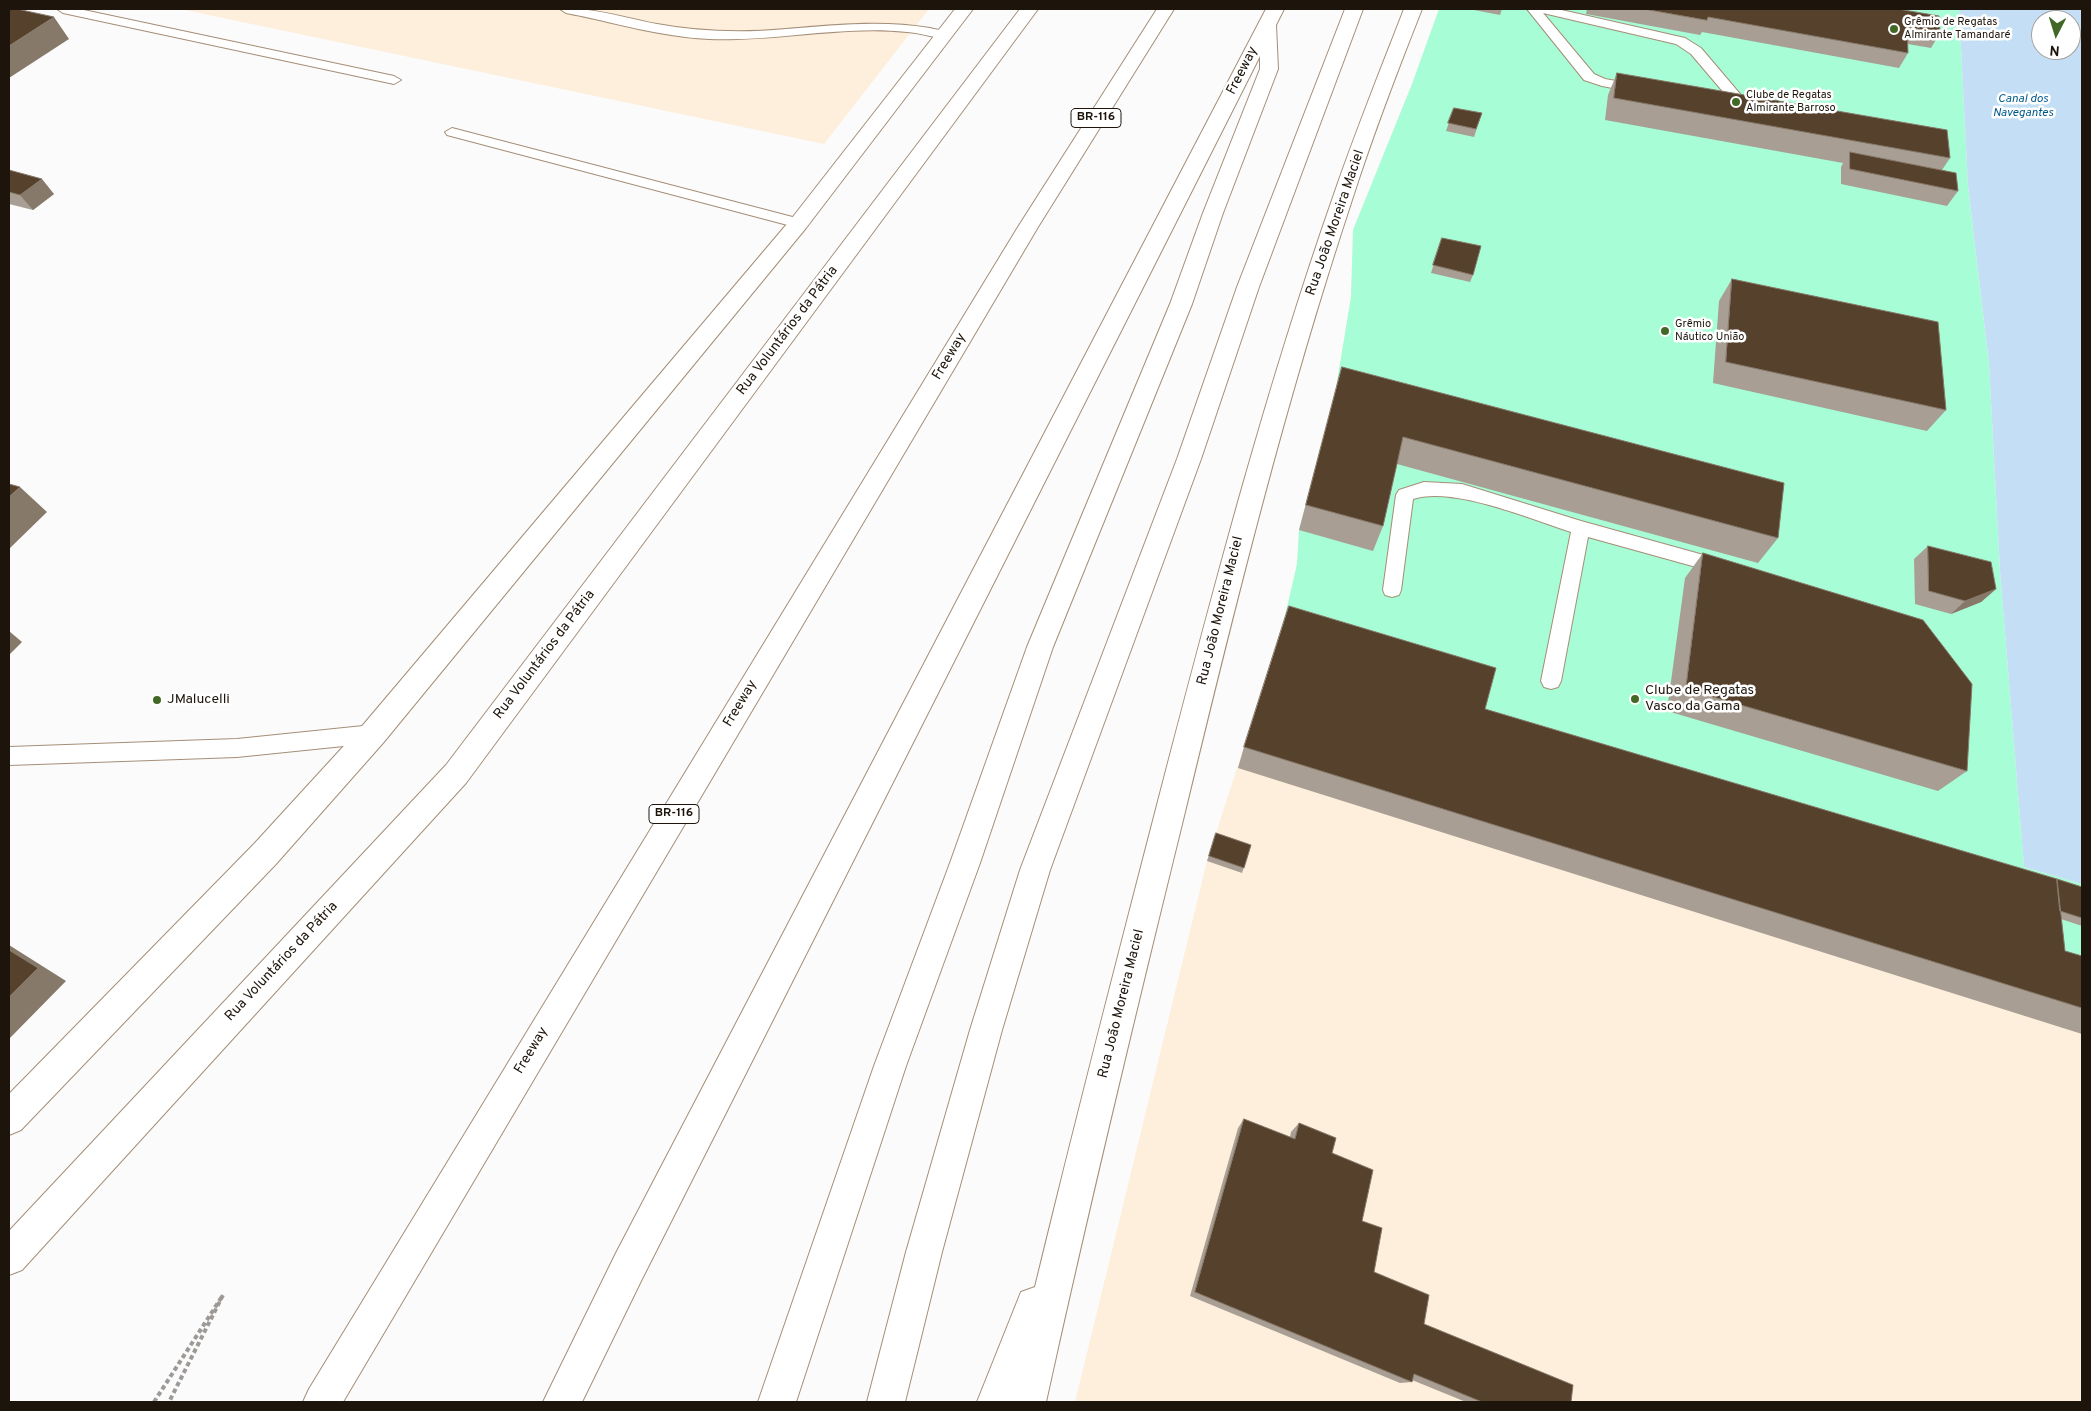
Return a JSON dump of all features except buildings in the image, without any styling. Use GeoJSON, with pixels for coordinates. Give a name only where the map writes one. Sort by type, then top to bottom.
{"type":"FeatureCollection","features":[{"type":"Feature","properties":{"kind":"main road"},"geometry":{"type":"LineString","coordinates":[[9,1118],[265,854],[373,734],[799,223],[964,9]]}},
{"type":"Feature","properties":{"kind":"main road","name":"Rua Voluntários da Pátria"},"geometry":{"type":"LineString","coordinates":[[9,1257],[456,774],[1029,9]]}},
{"type":"Feature","properties":{"kind":"main road","name":"Freeway"},"geometry":{"type":"LineString","coordinates":[[322,1402],[1028,227],[1165,9]]}},
{"type":"Feature","properties":{"kind":"main road"},"geometry":{"type":"LineString","coordinates":[[886,1402],[926,1243],[986,1030],[1035,870],[1185,468],[1248,287],[1354,9]]}},
{"type":"Feature","properties":{"kind":"main road","name":"Rua João Moreira Maciel"},"geometry":{"type":"LineString","coordinates":[[1026,1402],[1066,1225],[1236,551],[1331,233],[1413,9]]}},
{"type":"Feature","properties":{"kind":"main road"},"geometry":{"type":"LineString","coordinates":[[777,1402],[890,1066],[965,863],[1040,647],[1181,304],[1212,214],[1269,69],[1272,15]]}},
{"type":"Feature","properties":{"kind":"main road","name":"Freeway"},"geometry":{"type":"LineString","coordinates":[[562,1402],[629,1266],[1272,15]]}},
{"type":"Feature","properties":{"kind":"main road","name":"Rua João Moreira Maciel"},"geometry":{"type":"LineString","coordinates":[[996,1402],[1066,1225]]}},
{"type":"Feature","properties":{"kind":"lane"},"geometry":{"type":"LineString","coordinates":[[63,9],[394,80]]}},
{"type":"Feature","properties":{"kind":"lane"},"geometry":{"type":"LineString","coordinates":[[566,9],[658,28],[708,35],[778,34],[860,27],[907,28],[945,35]]}},
{"type":"Feature","properties":{"kind":"lane"},"geometry":{"type":"LineString","coordinates":[[1533,9],[1589,78],[1649,90]]}},
{"type":"Feature","properties":{"kind":"lane"},"geometry":{"type":"LineString","coordinates":[[1542,9],[1680,41],[1696,52],[1741,104],[1758,110],[1725,104]]}},
{"type":"Feature","properties":{"kind":"lane"},"geometry":{"type":"LineString","coordinates":[[452,132],[799,223]]}},
{"type":"Feature","properties":{"kind":"lane"},"geometry":{"type":"LineString","coordinates":[[1392,590],[1405,495],[1424,489],[1462,491],[1581,528],[1744,573]]}},
{"type":"Feature","properties":{"kind":"lane"},"geometry":{"type":"LineString","coordinates":[[1551,681],[1581,528]]}},
{"type":"Feature","properties":{"kind":"lane"},"geometry":{"type":"LineString","coordinates":[[9,756],[237,748],[373,734]]}},
{"type":"Feature","properties":{"kind":"path"},"geometry":{"type":"LineString","coordinates":[[154,1402],[223,1295],[169,1402]]}},
{"type":"Feature","properties":{"kind":"shaded area"},"geometry":{"type":"Polygon","coordinates":[[[180,9],[929,9],[824,144],[180,9]]]}},
{"type":"Feature","properties":{"kind":"shaded area"},"geometry":{"type":"Polygon","coordinates":[[[1439,9],[1959,9],[1968,186],[2024,867],[2082,884],[2082,1402],[1075,1402],[1207,861],[1282,629],[1297,564],[1299,530],[1335,394],[1351,297],[1353,230],[1412,84],[1439,9]]]}},
{"type":"Feature","properties":{"kind":"green space"},"geometry":{"type":"Polygon","coordinates":[[[1439,9],[1959,9],[1968,186],[1989,364],[2000,571],[2024,867],[2082,884],[2082,1034],[1282,629],[1297,564],[1299,530],[1335,394],[1351,297],[1353,230],[1412,84],[1439,9]]]}},
{"type":"Feature","properties":{"kind":"water","name":"Canal dos Navegantes"},"geometry":{"type":"Polygon","coordinates":[[[1959,9],[2082,9],[2082,884],[2024,867],[2000,571],[1989,364],[1968,186],[1959,9]]]}},
{"type":"Feature","properties":{"kind":"place","name":"Grêmio de Regatas Almirante Tamandaré"},"geometry":{"type":"Point","coordinates":[1894,29]}},
{"type":"Feature","properties":{"kind":"place","name":"Clube de Regatas Almirante Barroso"},"geometry":{"type":"Point","coordinates":[1736,102]}},
{"type":"Feature","properties":{"kind":"place","name":"Grêmio Náutico União"},"geometry":{"type":"Point","coordinates":[1665,331]}},
{"type":"Feature","properties":{"kind":"place","name":"Clube de Regatas Vasco da Gama"},"geometry":{"type":"Point","coordinates":[1635,699]}},
{"type":"Feature","properties":{"kind":"place","name":"JMalucelli"},"geometry":{"type":"Point","coordinates":[157,700]}}]}
